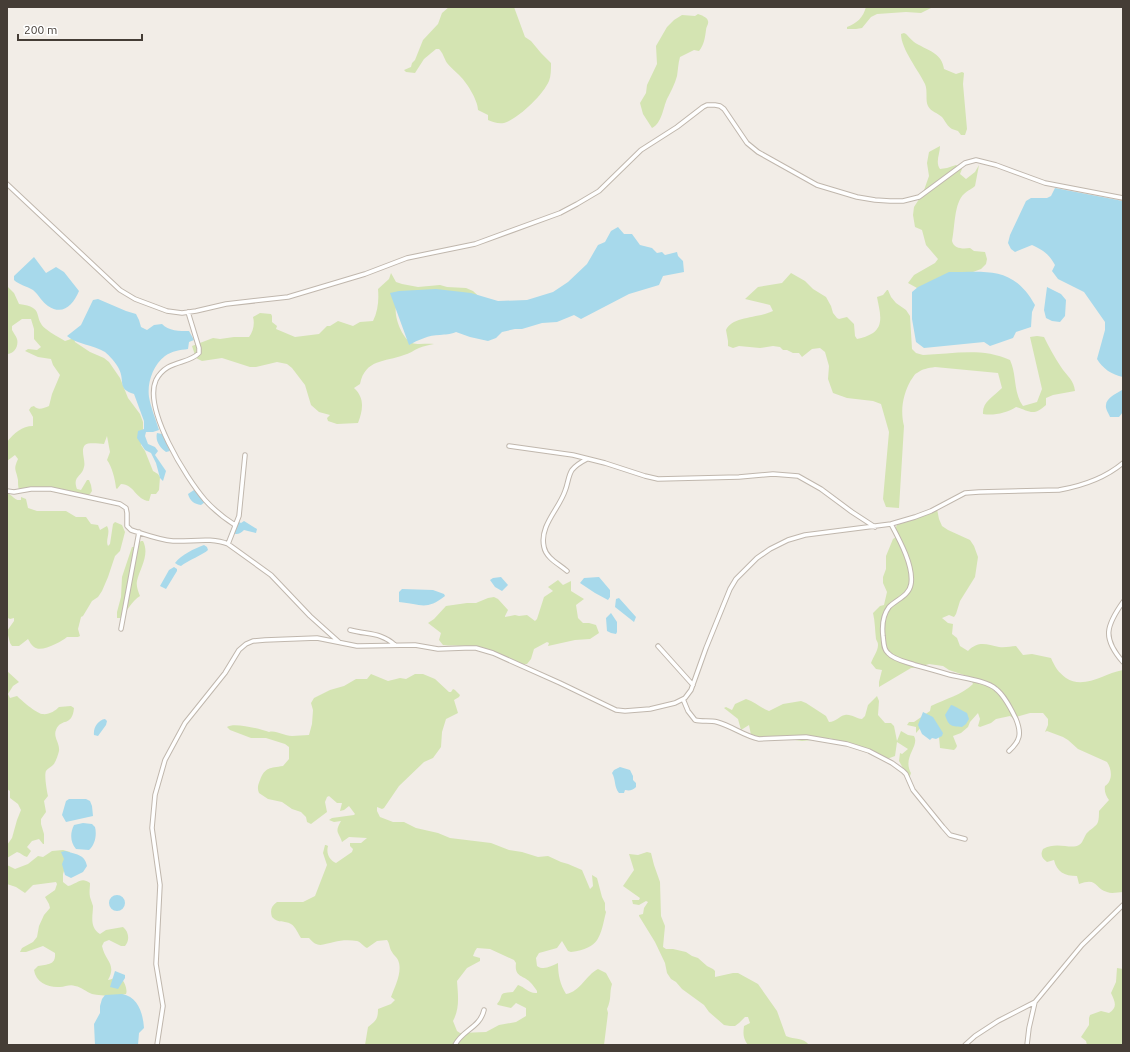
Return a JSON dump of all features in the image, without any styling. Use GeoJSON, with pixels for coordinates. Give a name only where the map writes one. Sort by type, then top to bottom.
{"type":"FeatureCollection","features":[{"type":"Feature","properties":{"kind":"street"},"geometry":{"type":"LineString","coordinates":[[7,184],[120,290],[135,299],[167,311],[188,312],[226,304],[288,297],[312,291],[382,269],[407,258],[475,244],[560,213],[599,191],[641,150],[677,127],[703,107],[711,105],[720,106],[724,109],[747,143],[777,164],[817,185],[857,197],[875,200],[903,201],[919,197],[965,163],[976,160],[996,165],[1045,183],[1123,198]]}},
{"type":"Feature","properties":{"kind":"street"},"geometry":{"type":"LineString","coordinates":[[188,312],[199,348],[199,353],[194,357],[171,366],[161,373],[156,381],[153,400],[172,452],[183,469],[212,508],[235,526]]}},
{"type":"Feature","properties":{"kind":"street"},"geometry":{"type":"LineString","coordinates":[[509,446],[587,458],[658,479],[739,477],[773,474],[798,476],[821,489],[875,527]]}},
{"type":"Feature","properties":{"kind":"street"},"geometry":{"type":"LineString","coordinates":[[228,544],[239,516],[245,455]]}},
{"type":"Feature","properties":{"kind":"street"},"geometry":{"type":"LineString","coordinates":[[566,571],[546,553],[544,548],[544,534],[551,516],[565,491],[571,473],[576,466],[587,458]]}},
{"type":"Feature","properties":{"kind":"street"},"geometry":{"type":"LineString","coordinates":[[157,1045],[163,1006],[156,964],[160,885],[152,821],[155,795],[165,760],[185,723],[225,673],[239,650],[246,644],[253,641],[317,638],[362,646],[415,645],[438,649],[476,648],[493,653],[616,710],[625,711],[662,707],[683,699],[692,690],[706,648],[730,589],[736,579],[757,558],[770,549],[788,540],[805,535],[892,524],[915,517],[965,493],[1059,490],[1072,488],[1100,477],[1123,463]]}},
{"type":"Feature","properties":{"kind":"street"},"geometry":{"type":"LineString","coordinates":[[7,491],[14,492],[31,489],[51,489],[120,504],[125,506],[127,510],[127,526],[131,530],[172,541],[224,542],[271,575],[310,616],[341,643]]}},
{"type":"Feature","properties":{"kind":"street"},"geometry":{"type":"LineString","coordinates":[[892,524],[904,552],[910,571],[911,582],[907,594],[889,608],[884,616],[882,630],[884,648],[892,657],[905,662],[987,684],[996,689],[1011,709],[1017,722],[1019,739],[1009,751]]}},
{"type":"Feature","properties":{"kind":"street"},"geometry":{"type":"LineString","coordinates":[[121,629],[139,532]]}},
{"type":"Feature","properties":{"kind":"street"},"geometry":{"type":"LineString","coordinates":[[1123,602],[1114,615],[1108,628],[1110,641],[1115,653],[1123,662]]}},
{"type":"Feature","properties":{"kind":"street"},"geometry":{"type":"LineString","coordinates":[[350,630],[380,635],[395,645]]}},
{"type":"Feature","properties":{"kind":"street"},"geometry":{"type":"LineString","coordinates":[[658,646],[693,685]]}},
{"type":"Feature","properties":{"kind":"street"},"geometry":{"type":"LineString","coordinates":[[683,699],[688,711],[695,720],[716,722],[751,737],[759,739],[806,737],[824,739],[869,751],[892,763],[906,774],[913,790],[943,827],[950,834],[965,839]]}},
{"type":"Feature","properties":{"kind":"street"},"geometry":{"type":"LineString","coordinates":[[965,1045],[975,1036],[998,1021],[1034,1002],[1082,945],[1123,905]]}},
{"type":"Feature","properties":{"kind":"street"},"geometry":{"type":"LineString","coordinates":[[1027,1045],[1034,1002]]}},
{"type":"Feature","properties":{"kind":"street"},"geometry":{"type":"LineString","coordinates":[[455,1045],[460,1037],[480,1020],[484,1010]]}},
{"type":"Feature","properties":{"kind":"green space"},"geometry":{"type":"Polygon","coordinates":[[[449,7],[514,7],[525,37],[531,41],[551,63],[550,77],[546,87],[530,106],[510,121],[498,123],[488,120],[488,115],[478,110],[474,96],[468,86],[447,63],[439,49],[436,49],[424,59],[415,73],[406,72],[404,70],[411,67],[423,40],[438,24],[442,13],[449,7]]]}},
{"type":"Feature","properties":{"kind":"green space"},"geometry":{"type":"Polygon","coordinates":[[[866,7],[933,7],[921,13],[906,12],[877,14],[871,17],[862,28],[847,29],[847,27],[857,22],[865,11],[866,7]]]}},
{"type":"Feature","properties":{"kind":"green space"},"geometry":{"type":"Polygon","coordinates":[[[698,14],[705,17],[708,22],[705,39],[701,49],[699,51],[694,50],[680,57],[675,82],[658,123],[652,128],[643,114],[640,103],[646,93],[647,85],[657,64],[656,46],[667,27],[674,20],[682,15],[695,16],[698,14]]]}},
{"type":"Feature","properties":{"kind":"green space"},"geometry":{"type":"Polygon","coordinates":[[[904,33],[915,43],[938,56],[944,69],[956,74],[962,72],[964,73],[963,84],[967,129],[965,135],[961,135],[958,131],[951,128],[942,117],[931,110],[928,106],[925,84],[907,53],[902,40],[901,34],[904,33]]]}},
{"type":"Feature","properties":{"kind":"green space"},"geometry":{"type":"Polygon","coordinates":[[[940,146],[938,161],[940,169],[956,165],[962,169],[960,174],[966,179],[975,172],[979,165],[975,186],[964,194],[958,203],[952,241],[955,246],[959,248],[970,248],[974,251],[985,252],[987,259],[986,264],[981,269],[917,288],[908,283],[914,275],[935,263],[938,259],[926,245],[922,230],[915,227],[913,215],[914,207],[923,193],[929,176],[927,163],[929,152],[940,146]]]}},
{"type":"Feature","properties":{"kind":"green space"},"geometry":{"type":"Polygon","coordinates":[[[391,273],[396,282],[402,284],[418,287],[440,285],[466,288],[473,291],[487,304],[397,304],[397,319],[408,341],[414,344],[434,344],[421,347],[406,354],[377,363],[366,370],[360,384],[354,388],[360,396],[362,404],[358,423],[337,424],[328,421],[327,418],[330,415],[319,412],[311,405],[305,385],[287,364],[277,362],[250,367],[222,358],[202,361],[196,358],[192,346],[213,338],[249,337],[253,328],[253,317],[260,313],[271,314],[272,322],[277,326],[276,329],[295,337],[319,334],[327,326],[330,326],[338,321],[353,326],[360,322],[373,321],[378,305],[378,289],[389,279],[391,273]]]}},
{"type":"Feature","properties":{"kind":"green space"},"geometry":{"type":"Polygon","coordinates":[[[791,273],[805,281],[813,289],[826,297],[833,313],[837,318],[847,317],[854,324],[855,336],[857,339],[869,335],[877,330],[880,321],[880,312],[877,297],[883,295],[888,290],[896,303],[906,310],[910,316],[912,349],[916,353],[923,355],[978,352],[999,356],[1010,360],[1014,372],[1016,389],[1023,406],[1037,402],[1042,389],[1030,337],[1044,337],[1059,364],[1072,381],[1075,391],[1053,395],[1046,398],[1046,405],[1038,411],[1031,412],[1016,407],[1004,412],[987,415],[983,414],[984,406],[1002,388],[998,373],[935,367],[925,369],[915,374],[906,391],[903,402],[902,414],[904,426],[899,508],[886,507],[883,499],[889,432],[881,404],[873,401],[847,398],[833,393],[828,379],[829,366],[825,352],[820,348],[812,349],[802,357],[799,353],[783,350],[780,347],[773,346],[760,348],[739,346],[733,348],[728,346],[726,330],[729,325],[740,320],[773,311],[770,305],[745,299],[758,287],[782,283],[791,273]]]}},
{"type":"Feature","properties":{"kind":"green space"},"geometry":{"type":"Polygon","coordinates":[[[7,286],[14,293],[19,304],[27,305],[36,310],[42,325],[46,329],[65,341],[74,338],[75,342],[109,362],[120,378],[128,398],[140,414],[143,422],[141,445],[153,471],[160,477],[159,490],[156,494],[151,494],[149,501],[141,498],[132,489],[125,485],[121,484],[117,489],[116,488],[113,473],[107,460],[110,452],[107,436],[104,444],[94,443],[85,445],[83,450],[84,467],[76,479],[76,485],[77,489],[81,490],[87,480],[89,480],[92,491],[87,496],[68,495],[40,489],[19,490],[15,470],[18,459],[15,455],[7,461],[7,442],[18,431],[25,427],[33,426],[33,417],[29,410],[31,407],[34,406],[41,409],[49,406],[60,375],[51,359],[38,357],[25,351],[28,349],[37,350],[41,347],[34,339],[34,329],[31,319],[22,319],[12,326],[12,330],[17,339],[17,347],[12,353],[7,354],[7,286]]]}},
{"type":"Feature","properties":{"kind":"green space"},"geometry":{"type":"Polygon","coordinates":[[[7,493],[17,500],[21,500],[21,497],[26,499],[28,508],[37,511],[66,511],[76,517],[86,517],[91,524],[98,525],[100,530],[107,526],[108,546],[110,544],[113,524],[115,522],[122,525],[125,532],[120,551],[115,556],[102,591],[98,597],[92,601],[81,617],[78,629],[80,636],[67,637],[56,644],[41,649],[34,647],[28,639],[19,646],[12,646],[10,643],[7,631],[14,621],[14,618],[8,618],[7,620],[7,493]]]}},
{"type":"Feature","properties":{"kind":"green space"},"geometry":{"type":"Polygon","coordinates":[[[937,509],[942,526],[970,540],[978,557],[975,577],[960,601],[956,614],[954,617],[949,615],[942,618],[948,623],[953,624],[952,634],[957,638],[960,646],[968,651],[979,644],[1001,647],[1016,646],[1023,655],[1032,654],[1051,658],[1055,667],[1061,674],[1073,681],[1087,682],[1123,670],[1123,892],[1107,892],[1093,882],[1079,884],[1077,876],[1065,874],[1057,868],[1054,860],[1047,862],[1042,855],[1043,849],[1048,847],[1072,847],[1079,845],[1087,833],[1097,824],[1099,819],[1099,811],[1109,800],[1105,790],[1105,786],[1108,784],[1111,775],[1107,762],[1078,749],[1063,737],[1047,731],[1045,732],[1048,725],[1048,719],[1043,713],[1030,713],[1013,718],[1010,716],[996,719],[991,723],[980,727],[978,726],[980,719],[978,713],[970,722],[968,727],[961,733],[953,736],[957,746],[954,750],[940,748],[939,737],[923,725],[916,733],[916,727],[907,725],[909,722],[914,722],[930,711],[931,706],[959,694],[973,684],[970,677],[949,670],[943,666],[929,664],[911,668],[879,687],[882,670],[876,669],[871,663],[878,645],[873,613],[880,606],[884,605],[887,592],[883,583],[883,577],[886,569],[886,556],[893,539],[896,537],[896,527],[899,524],[908,518],[937,509]]]}},
{"type":"Feature","properties":{"kind":"green space"},"geometry":{"type":"Polygon","coordinates":[[[143,541],[145,546],[145,556],[137,583],[140,596],[132,603],[121,618],[117,618],[121,597],[122,577],[132,547],[143,541]]]}},
{"type":"Feature","properties":{"kind":"green space"},"geometry":{"type":"Polygon","coordinates":[[[558,580],[563,585],[571,581],[571,591],[584,599],[576,605],[578,618],[583,623],[596,625],[599,633],[590,639],[575,640],[548,646],[549,643],[547,642],[534,649],[531,659],[527,664],[510,661],[478,647],[443,645],[439,640],[441,633],[428,623],[434,619],[446,606],[476,603],[494,597],[498,599],[508,610],[505,617],[527,615],[535,621],[544,597],[553,591],[548,587],[558,580]]]}},
{"type":"Feature","properties":{"kind":"green space"},"geometry":{"type":"Polygon","coordinates":[[[7,671],[19,682],[13,686],[8,694],[10,698],[17,696],[33,709],[42,714],[52,712],[59,707],[71,706],[74,708],[71,718],[58,726],[56,730],[55,735],[59,745],[59,751],[55,762],[45,773],[48,796],[44,801],[46,812],[41,819],[44,844],[39,839],[32,841],[27,847],[31,851],[27,857],[17,852],[7,858],[7,845],[12,838],[21,810],[18,804],[10,798],[10,791],[7,789],[7,671]]]}},
{"type":"Feature","properties":{"kind":"green space"},"geometry":{"type":"Polygon","coordinates":[[[371,674],[388,681],[400,678],[406,679],[415,674],[423,674],[435,679],[449,692],[453,689],[460,695],[454,700],[458,713],[446,719],[442,732],[441,747],[433,758],[424,762],[399,786],[384,808],[382,809],[377,807],[380,817],[393,822],[404,822],[416,828],[438,833],[450,838],[491,843],[509,850],[538,857],[548,856],[582,870],[590,889],[593,886],[592,875],[597,878],[605,903],[606,912],[600,935],[597,940],[588,948],[571,952],[568,951],[562,941],[557,948],[539,953],[536,958],[537,966],[542,968],[548,968],[558,963],[558,972],[562,987],[566,994],[571,993],[579,987],[598,969],[606,973],[612,984],[607,1009],[608,1013],[604,1045],[365,1045],[368,1027],[376,1020],[378,1009],[391,1004],[395,1000],[391,997],[400,969],[397,959],[393,954],[387,940],[377,941],[367,948],[358,942],[351,940],[318,945],[309,938],[301,938],[293,925],[279,921],[272,917],[271,913],[273,905],[277,902],[303,902],[315,896],[327,865],[323,853],[325,845],[328,846],[327,851],[330,858],[336,863],[352,852],[353,849],[350,846],[350,843],[361,843],[367,838],[349,837],[342,842],[337,830],[341,821],[334,822],[329,820],[332,818],[355,814],[349,806],[340,811],[342,803],[337,803],[329,796],[325,802],[327,812],[311,824],[307,822],[306,817],[301,812],[292,809],[282,802],[268,799],[259,793],[258,785],[262,776],[268,769],[283,766],[289,759],[289,747],[285,744],[266,738],[251,738],[230,730],[227,727],[235,725],[289,736],[309,735],[312,724],[313,710],[311,703],[314,698],[330,690],[344,686],[356,679],[367,679],[371,674]],[[477,948],[473,956],[480,958],[480,961],[467,968],[457,981],[458,1006],[453,1021],[457,1031],[460,1033],[486,1032],[499,1025],[516,1022],[526,1016],[526,1008],[516,1003],[511,1008],[498,1005],[497,1004],[502,995],[504,993],[513,992],[518,985],[537,993],[528,980],[518,974],[514,960],[490,949],[477,948]]]}},
{"type":"Feature","properties":{"kind":"green space"},"geometry":{"type":"Polygon","coordinates":[[[877,696],[879,701],[878,715],[885,723],[891,723],[894,726],[897,741],[901,731],[908,735],[914,736],[915,744],[909,762],[911,773],[909,779],[899,761],[900,753],[902,754],[908,749],[897,742],[895,756],[887,759],[877,756],[862,747],[829,738],[822,741],[802,741],[781,738],[761,740],[751,735],[749,725],[741,730],[738,719],[724,708],[726,707],[732,710],[735,704],[746,699],[769,711],[783,704],[801,701],[826,716],[829,722],[845,715],[862,719],[865,716],[868,705],[877,696]]]}},
{"type":"Feature","properties":{"kind":"green space"},"geometry":{"type":"Polygon","coordinates":[[[63,850],[70,852],[63,874],[63,882],[68,886],[81,880],[90,883],[90,895],[93,906],[92,921],[94,928],[100,934],[106,930],[123,927],[127,931],[128,939],[125,946],[121,946],[109,940],[104,942],[102,946],[111,966],[108,980],[117,977],[120,978],[125,984],[126,994],[114,996],[100,995],[92,994],[73,985],[52,987],[44,984],[37,978],[34,970],[38,966],[53,962],[55,953],[43,946],[26,952],[20,952],[22,948],[33,942],[37,937],[39,926],[44,915],[50,908],[45,897],[55,890],[57,884],[56,882],[33,885],[25,893],[16,887],[7,884],[7,865],[15,869],[28,864],[38,856],[43,857],[52,851],[63,850]]]}},
{"type":"Feature","properties":{"kind":"green space"},"geometry":{"type":"Polygon","coordinates":[[[647,852],[651,853],[660,882],[661,916],[665,926],[663,947],[666,949],[686,952],[698,958],[715,971],[715,977],[738,973],[758,984],[777,1011],[786,1036],[807,1042],[809,1045],[748,1045],[744,1038],[744,1026],[750,1023],[748,1017],[745,1017],[735,1026],[724,1025],[709,1012],[704,1005],[671,979],[667,973],[665,963],[655,942],[639,916],[643,914],[644,908],[648,902],[646,901],[639,905],[633,904],[632,900],[639,900],[640,898],[623,886],[634,870],[629,854],[638,855],[647,852]]]}},
{"type":"Feature","properties":{"kind":"green space"},"geometry":{"type":"Polygon","coordinates":[[[1117,968],[1123,969],[1123,1045],[1087,1045],[1086,1041],[1081,1037],[1089,1025],[1090,1015],[1101,1011],[1109,1013],[1114,1009],[1115,1004],[1111,993],[1116,982],[1117,968]]]}},
{"type":"Feature","properties":{"kind":"water"},"geometry":{"type":"Polygon","coordinates":[[[1055,188],[1123,201],[1123,377],[1108,371],[1097,359],[1105,330],[1105,322],[1084,292],[1058,279],[1052,271],[1055,265],[1043,251],[1032,245],[1015,252],[1011,249],[1008,243],[1010,235],[1026,201],[1031,198],[1047,198],[1051,196],[1055,188]]]}},
{"type":"Feature","properties":{"kind":"water"},"geometry":{"type":"Polygon","coordinates":[[[618,227],[624,234],[632,234],[640,245],[652,248],[657,253],[662,252],[665,255],[677,252],[678,256],[683,261],[684,272],[663,276],[659,285],[629,294],[581,319],[574,315],[557,322],[542,323],[522,329],[502,332],[496,338],[488,341],[456,332],[428,337],[409,345],[390,293],[399,291],[436,289],[471,293],[498,301],[527,300],[553,292],[568,282],[587,264],[598,245],[605,242],[611,231],[618,227]]]}},
{"type":"Feature","properties":{"kind":"water"},"geometry":{"type":"Polygon","coordinates":[[[34,257],[46,273],[56,267],[64,272],[79,291],[74,301],[67,308],[58,310],[53,309],[44,303],[33,290],[14,280],[14,276],[34,257]]]}},
{"type":"Feature","properties":{"kind":"water"},"geometry":{"type":"Polygon","coordinates":[[[949,272],[988,272],[1008,277],[1018,283],[1027,292],[1035,305],[1032,312],[1031,327],[1016,332],[1013,338],[990,346],[984,342],[924,348],[916,342],[912,319],[912,292],[918,287],[949,272]]]}},
{"type":"Feature","properties":{"kind":"water"},"geometry":{"type":"Polygon","coordinates":[[[1047,287],[1061,294],[1066,300],[1065,316],[1060,322],[1052,321],[1046,318],[1044,310],[1047,287]]]}},
{"type":"Feature","properties":{"kind":"water"},"geometry":{"type":"Polygon","coordinates":[[[98,299],[136,314],[141,327],[147,330],[154,325],[162,324],[178,331],[189,331],[194,340],[189,342],[188,349],[179,350],[165,356],[157,364],[150,380],[149,397],[159,430],[146,432],[145,436],[148,444],[155,447],[158,451],[155,455],[166,471],[163,481],[160,478],[156,463],[151,453],[145,450],[137,438],[138,431],[144,429],[144,421],[134,394],[125,390],[123,387],[121,373],[117,365],[105,352],[75,341],[67,336],[81,325],[93,300],[98,299]]]}},
{"type":"Feature","properties":{"kind":"water"},"geometry":{"type":"Polygon","coordinates":[[[1122,390],[1123,412],[1119,417],[1110,417],[1106,408],[1106,402],[1122,390]]]}},
{"type":"Feature","properties":{"kind":"water"},"geometry":{"type":"Polygon","coordinates":[[[157,433],[162,434],[170,451],[166,452],[160,446],[157,441],[157,433]]]}},
{"type":"Feature","properties":{"kind":"water"},"geometry":{"type":"Polygon","coordinates":[[[194,490],[201,495],[205,502],[201,505],[196,504],[190,499],[188,494],[194,490]]]}},
{"type":"Feature","properties":{"kind":"water"},"geometry":{"type":"Polygon","coordinates":[[[237,521],[241,523],[244,521],[257,529],[256,533],[244,530],[238,534],[232,533],[237,521]]]}},
{"type":"Feature","properties":{"kind":"water"},"geometry":{"type":"Polygon","coordinates":[[[204,545],[208,550],[206,552],[181,566],[175,563],[185,554],[204,545]]]}},
{"type":"Feature","properties":{"kind":"water"},"geometry":{"type":"Polygon","coordinates":[[[174,567],[177,571],[166,589],[160,586],[169,570],[174,567]]]}},
{"type":"Feature","properties":{"kind":"water"},"geometry":{"type":"Polygon","coordinates":[[[501,577],[508,585],[502,591],[495,587],[490,580],[501,577]]]}},
{"type":"Feature","properties":{"kind":"water"},"geometry":{"type":"Polygon","coordinates":[[[599,577],[610,590],[610,597],[608,600],[580,583],[584,578],[599,577]]]}},
{"type":"Feature","properties":{"kind":"water"},"geometry":{"type":"Polygon","coordinates":[[[402,589],[433,590],[444,594],[445,596],[433,604],[428,605],[399,602],[399,592],[402,589]]]}},
{"type":"Feature","properties":{"kind":"water"},"geometry":{"type":"Polygon","coordinates":[[[619,598],[636,617],[634,622],[615,607],[616,599],[619,598]]]}},
{"type":"Feature","properties":{"kind":"water"},"geometry":{"type":"Polygon","coordinates":[[[611,613],[617,622],[616,634],[607,631],[606,618],[611,613]]]}},
{"type":"Feature","properties":{"kind":"water"},"geometry":{"type":"Polygon","coordinates":[[[951,705],[967,713],[969,719],[962,727],[950,725],[945,715],[951,705]]]}},
{"type":"Feature","properties":{"kind":"water"},"geometry":{"type":"Polygon","coordinates":[[[923,712],[933,717],[943,733],[942,736],[936,739],[932,738],[930,740],[922,734],[918,725],[923,712]]]}},
{"type":"Feature","properties":{"kind":"water"},"geometry":{"type":"Polygon","coordinates":[[[105,719],[107,721],[106,725],[98,736],[94,735],[96,725],[105,719]]]}},
{"type":"Feature","properties":{"kind":"water"},"geometry":{"type":"Polygon","coordinates":[[[620,767],[630,770],[633,780],[636,783],[636,787],[633,790],[625,790],[624,793],[619,793],[617,791],[612,773],[620,767]]]}},
{"type":"Feature","properties":{"kind":"water"},"geometry":{"type":"Polygon","coordinates":[[[69,799],[86,799],[90,801],[93,816],[66,822],[62,815],[66,801],[69,799]]]}},
{"type":"Feature","properties":{"kind":"water"},"geometry":{"type":"Polygon","coordinates":[[[83,823],[92,824],[95,827],[95,840],[89,850],[76,849],[72,840],[71,834],[74,825],[83,823]]]}},
{"type":"Feature","properties":{"kind":"water"},"geometry":{"type":"Polygon","coordinates":[[[65,851],[82,857],[87,866],[83,872],[71,878],[65,875],[62,864],[64,859],[61,852],[65,851]]]}},
{"type":"Feature","properties":{"kind":"water"},"geometry":{"type":"Polygon","coordinates":[[[117,895],[123,897],[125,903],[123,909],[117,911],[111,909],[109,903],[111,897],[117,895]]]}},
{"type":"Feature","properties":{"kind":"water"},"geometry":{"type":"Polygon","coordinates":[[[115,971],[125,975],[125,978],[118,989],[110,987],[115,971]]]}},
{"type":"Feature","properties":{"kind":"water"},"geometry":{"type":"Polygon","coordinates":[[[122,994],[132,998],[139,1006],[141,1011],[144,1028],[139,1033],[138,1045],[95,1045],[94,1024],[100,1013],[102,999],[105,995],[122,994]]]}}]}
